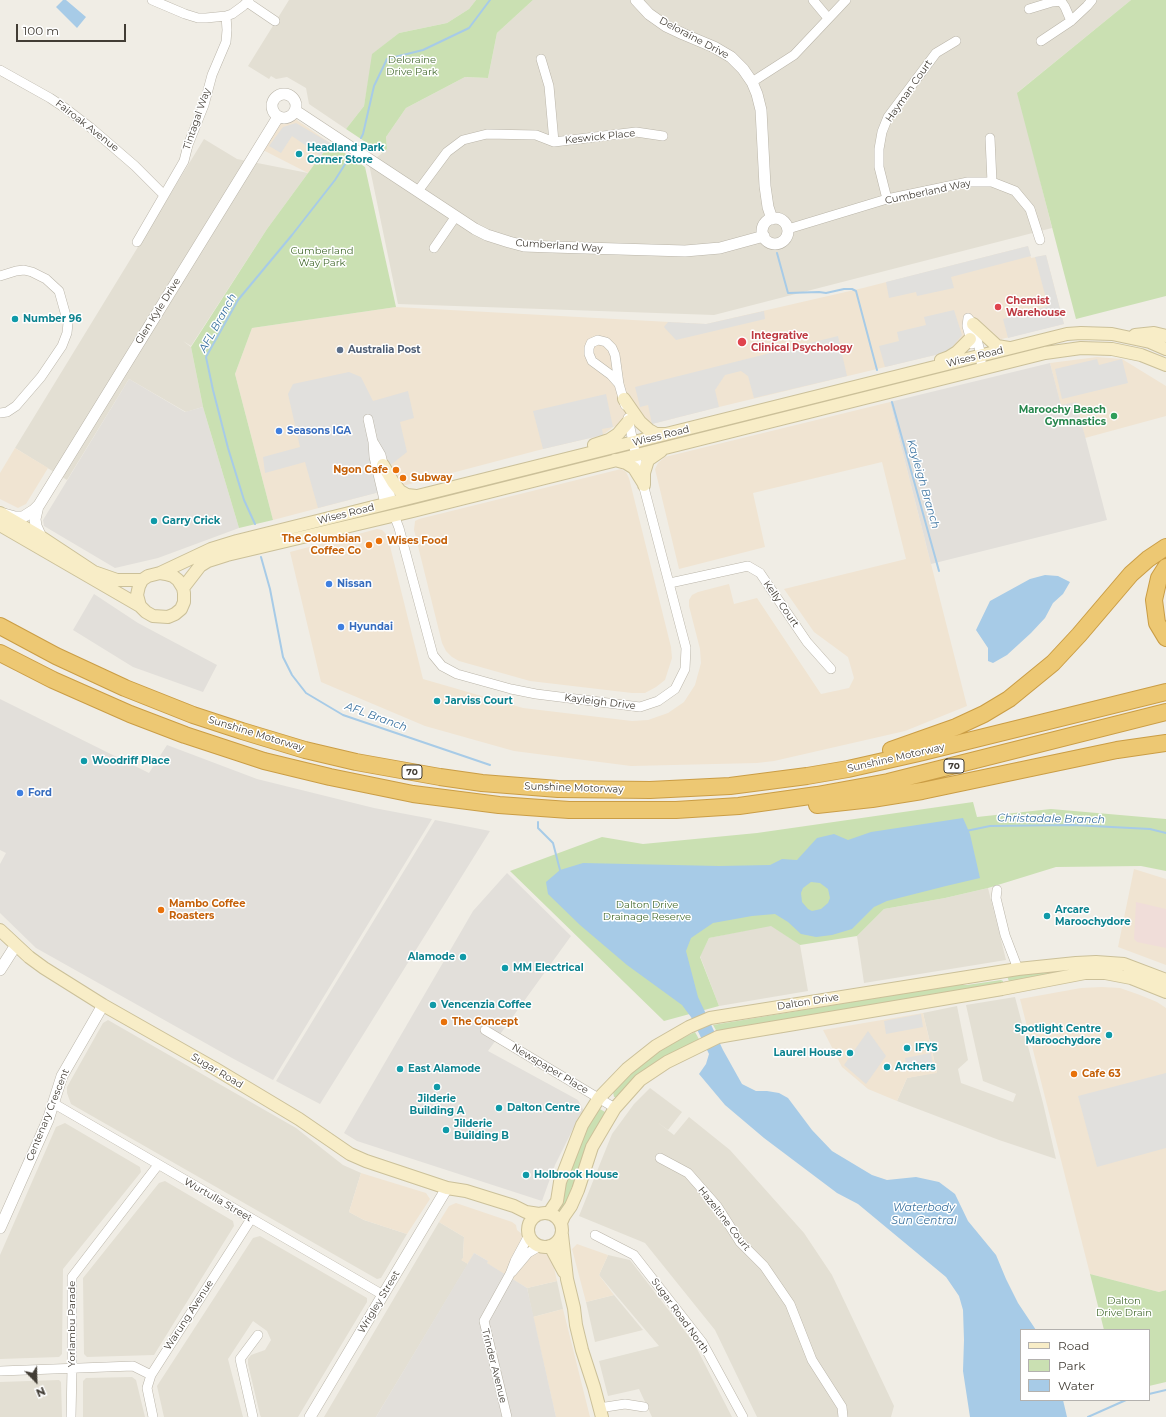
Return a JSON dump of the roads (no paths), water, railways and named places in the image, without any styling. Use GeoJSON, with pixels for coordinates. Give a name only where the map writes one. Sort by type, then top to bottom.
{"type":"FeatureCollection","features":[{"type":"Feature","properties":{"kind":"highway"},"geometry":{"type":"LineString","coordinates":[[848,769],[865,758],[907,745],[956,727],[984,714],[1009,699],[1036,678],[1058,658],[1131,574],[1148,559],[1166,547]]}},
{"type":"Feature","properties":{"kind":"highway"},"geometry":{"type":"LineString","coordinates":[[1166,567],[1159,578],[1154,600],[1157,623],[1166,638]]}},
{"type":"Feature","properties":{"kind":"highway","name":"Sunshine Motorway"},"geometry":{"type":"LineString","coordinates":[[0,626],[56,656],[125,688],[242,731],[305,750],[371,765],[440,778],[558,789],[650,790],[730,786],[772,782],[848,769],[927,751],[1166,692]]}},
{"type":"Feature","properties":{"kind":"highway","name":"Sunshine Motorway"},"geometry":{"type":"LineString","coordinates":[[0,653],[71,688],[166,728],[264,760],[369,786],[456,800],[569,810],[662,810],[738,806],[817,795],[888,782],[1166,712]]}},
{"type":"Feature","properties":{"kind":"highway"},"geometry":{"type":"LineString","coordinates":[[738,806],[758,810],[872,799],[944,786],[1118,750],[1166,743]]}},
{"type":"Feature","properties":{"kind":"main road"},"geometry":{"type":"LineString","coordinates":[[973,324],[997,346],[1011,348]]}},
{"type":"Feature","properties":{"kind":"main road","name":"Wises Road"},"geometry":{"type":"LineString","coordinates":[[160,573],[225,544],[554,462],[635,449],[899,376],[1067,334],[1097,332],[1126,336],[1150,342],[1166,349]]}},
{"type":"Feature","properties":{"kind":"main road"},"geometry":{"type":"LineString","coordinates":[[1126,336],[1154,333],[1166,336]]}},
{"type":"Feature","properties":{"kind":"main road"},"geometry":{"type":"LineString","coordinates":[[899,376],[924,364],[949,357],[957,352],[970,339]]}},
{"type":"Feature","properties":{"kind":"main road","name":"Wises Road"},"geometry":{"type":"LineString","coordinates":[[668,440],[1065,349],[1097,347],[1112,349],[1141,355],[1166,365]]}},
{"type":"Feature","properties":{"kind":"main road"},"geometry":{"type":"LineString","coordinates":[[624,399],[640,422],[649,430],[668,440],[657,453],[648,460],[644,473],[644,485]]}},
{"type":"Feature","properties":{"kind":"main road"},"geometry":{"type":"LineString","coordinates":[[554,462],[580,449],[609,440],[618,434],[629,421]]}},
{"type":"Feature","properties":{"kind":"main road","name":"Wises Road"},"geometry":{"type":"LineString","coordinates":[[183,588],[200,566],[216,558],[614,460],[635,449]]}},
{"type":"Feature","properties":{"kind":"main road"},"geometry":{"type":"LineString","coordinates":[[614,460],[626,463],[634,468],[644,485]]}},
{"type":"Feature","properties":{"kind":"main road"},"geometry":{"type":"LineString","coordinates":[[384,465],[393,482],[400,491],[407,495],[416,496]]}},
{"type":"Feature","properties":{"kind":"main road","name":"Kayleigh Drive"},"geometry":{"type":"LineString","coordinates":[[388,503],[394,515]]}},
{"type":"Feature","properties":{"kind":"main road"},"geometry":{"type":"LineString","coordinates":[[0,513],[94,572],[106,577],[129,581],[142,580],[148,576],[160,573],[173,576],[178,580],[183,588],[184,602],[181,609],[168,617],[153,616],[140,606],[0,525]]}},
{"type":"Feature","properties":{"kind":"main road"},"geometry":{"type":"LineString","coordinates":[[140,606],[137,595],[142,580]]}},
{"type":"Feature","properties":{"kind":"main road","name":"Sugar Road"},"geometry":{"type":"LineString","coordinates":[[0,930],[44,968],[103,1005],[214,1068],[299,1119],[350,1154],[366,1161],[447,1188]]}},
{"type":"Feature","properties":{"kind":"main road","name":"Dalton Drive"},"geometry":{"type":"LineString","coordinates":[[544,1213],[557,1201],[560,1182],[582,1126],[599,1098],[627,1069],[656,1046],[689,1027],[710,1018],[954,978],[1076,963],[1096,962],[1124,964],[1166,980]]}},
{"type":"Feature","properties":{"kind":"main road"},"geometry":{"type":"LineString","coordinates":[[1076,963],[1069,965],[1067,969],[1101,968],[1105,974]]}},
{"type":"Feature","properties":{"kind":"main road","name":"Dalton Drive"},"geometry":{"type":"LineString","coordinates":[[562,1229],[564,1216],[571,1206],[578,1190],[592,1147],[615,1108],[640,1080],[667,1062],[718,1037],[1002,989],[1076,974],[1105,974],[1131,978],[1166,992]]}},
{"type":"Feature","properties":{"kind":"main road"},"geometry":{"type":"LineString","coordinates":[[954,978],[970,981],[1003,976],[1007,980],[1007,985],[1002,989]]}},
{"type":"Feature","properties":{"kind":"main road"},"geometry":{"type":"LineString","coordinates":[[447,1188],[466,1191],[514,1206],[525,1212],[544,1213],[558,1218],[562,1229],[567,1279],[574,1308],[581,1323],[588,1347],[594,1387],[601,1412]]}},
{"type":"Feature","properties":{"kind":"main road"},"geometry":{"type":"LineString","coordinates":[[447,1188],[456,1194],[525,1221],[531,1240],[545,1246],[567,1279]]}},
{"type":"Feature","properties":{"kind":"main road"},"geometry":{"type":"LineString","coordinates":[[528,1232],[531,1220],[544,1213]]}},
{"type":"Feature","properties":{"kind":"main road"},"geometry":{"type":"LineString","coordinates":[[545,1246],[559,1240],[562,1229]]}},
{"type":"Feature","properties":{"kind":"street"},"geometry":{"type":"LineString","coordinates":[[152,0],[198,18],[226,16],[238,10],[248,1],[275,21]]}},
{"type":"Feature","properties":{"kind":"street","name":"Deloraine Drive"},"geometry":{"type":"LineString","coordinates":[[636,0],[649,14],[666,26],[714,47],[731,58],[743,69],[752,82],[761,110],[765,186],[772,219]]}},
{"type":"Feature","properties":{"kind":"street"},"geometry":{"type":"LineString","coordinates":[[813,0],[828,18]]}},
{"type":"Feature","properties":{"kind":"street"},"geometry":{"type":"LineString","coordinates":[[752,82],[794,55],[846,0]]}},
{"type":"Feature","properties":{"kind":"street"},"geometry":{"type":"LineString","coordinates":[[1041,41],[1071,21],[1092,0]]}},
{"type":"Feature","properties":{"kind":"street"},"geometry":{"type":"LineString","coordinates":[[1029,9],[1052,2],[1061,1],[1071,21]]}},
{"type":"Feature","properties":{"kind":"street","name":"Tintagal Way"},"geometry":{"type":"LineString","coordinates":[[137,242],[182,165],[188,145],[204,105],[211,79],[226,42],[226,16]]}},
{"type":"Feature","properties":{"kind":"street","name":"Hayman Court"},"geometry":{"type":"LineString","coordinates":[[887,199],[879,167],[879,149],[882,132],[888,117],[936,53],[956,41]]}},
{"type":"Feature","properties":{"kind":"street"},"geometry":{"type":"LineString","coordinates":[[542,59],[549,86],[554,142]]}},
{"type":"Feature","properties":{"kind":"street","name":"Fairoak Avenue"},"geometry":{"type":"LineString","coordinates":[[0,70],[65,108],[135,166],[164,195]]}},
{"type":"Feature","properties":{"kind":"street"},"geometry":{"type":"LineString","coordinates":[[282,94],[286,94],[296,102],[296,111],[287,118],[278,117],[274,112],[273,103],[275,98],[282,94]]}},
{"type":"Feature","properties":{"kind":"street","name":"Cumberland Way"},"geometry":{"type":"LineString","coordinates":[[296,111],[475,229],[517,244],[534,246],[701,250],[720,248],[764,236]]}},
{"type":"Feature","properties":{"kind":"street","name":"Glen Kyle Drive"},"geometry":{"type":"LineString","coordinates":[[39,505],[278,117]]}},
{"type":"Feature","properties":{"kind":"street","name":"Keswick Place"},"geometry":{"type":"LineString","coordinates":[[418,191],[447,152],[463,140],[487,134],[536,135],[554,142],[636,132],[663,136]]}},
{"type":"Feature","properties":{"kind":"street"},"geometry":{"type":"LineString","coordinates":[[990,138],[992,182]]}},
{"type":"Feature","properties":{"kind":"street","name":"Cumberland Way"},"geometry":{"type":"LineString","coordinates":[[788,228],[887,199],[968,182],[992,182],[1015,191],[1030,209],[1040,240]]}},
{"type":"Feature","properties":{"kind":"street"},"geometry":{"type":"LineString","coordinates":[[434,248],[456,216]]}},
{"type":"Feature","properties":{"kind":"street"},"geometry":{"type":"LineString","coordinates":[[772,219],[784,222],[788,228],[787,237],[781,243],[773,244],[766,240],[764,236],[763,228],[765,224],[772,219]]}},
{"type":"Feature","properties":{"kind":"street"},"geometry":{"type":"LineString","coordinates":[[0,276],[24,270],[46,279],[59,291],[68,323],[67,333],[62,346],[41,377],[16,406],[8,412],[0,413]]}},
{"type":"Feature","properties":{"kind":"street"},"geometry":{"type":"LineString","coordinates":[[978,356],[970,339],[967,326],[968,318],[973,324],[981,368]]}},
{"type":"Feature","properties":{"kind":"street","name":"Kayleigh Drive"},"geometry":{"type":"LineString","coordinates":[[394,515],[399,528],[433,655],[442,666],[457,674],[511,689],[536,694],[640,707],[658,701],[675,688],[685,669],[686,648],[619,384],[615,355],[612,348],[606,342],[598,340],[592,343],[589,348],[589,354],[592,360],[611,375],[619,384]]}},
{"type":"Feature","properties":{"kind":"street"},"geometry":{"type":"LineString","coordinates":[[368,420],[373,442],[374,457],[388,503]]}},
{"type":"Feature","properties":{"kind":"street"},"geometry":{"type":"LineString","coordinates":[[373,442],[381,455],[384,465],[388,503]]}},
{"type":"Feature","properties":{"kind":"street"},"geometry":{"type":"LineString","coordinates":[[0,513],[14,517],[22,517],[34,510],[39,505]]}},
{"type":"Feature","properties":{"kind":"street"},"geometry":{"type":"LineString","coordinates":[[39,505],[35,519],[41,538]]}},
{"type":"Feature","properties":{"kind":"street","name":"Kelly Court"},"geometry":{"type":"LineString","coordinates":[[670,583],[748,566],[760,573],[807,642],[831,669]]}},
{"type":"Feature","properties":{"kind":"street"},"geometry":{"type":"LineString","coordinates":[[997,890],[996,898],[1004,935],[1018,969]]}},
{"type":"Feature","properties":{"kind":"street"},"geometry":{"type":"LineString","coordinates":[[0,970],[16,945]]}},
{"type":"Feature","properties":{"kind":"street","name":"Centenary Crescent"},"geometry":{"type":"LineString","coordinates":[[0,1228],[48,1120],[62,1076],[103,1005]]}},
{"type":"Feature","properties":{"kind":"street","name":"Newspaper Place"},"geometry":{"type":"LineString","coordinates":[[486,1030],[615,1108]]}},
{"type":"Feature","properties":{"kind":"street","name":"Wurtulla Street"},"geometry":{"type":"LineString","coordinates":[[53,1103],[383,1295]]}},
{"type":"Feature","properties":{"kind":"street","name":"Hazeltine Court"},"geometry":{"type":"LineString","coordinates":[[660,1158],[688,1173],[717,1206],[740,1242],[764,1266],[790,1304],[812,1360],[842,1407],[844,1417]]}},
{"type":"Feature","properties":{"kind":"street","name":"Yorlambu Parade"},"geometry":{"type":"LineString","coordinates":[[71,1417],[72,1277],[158,1165]]}},
{"type":"Feature","properties":{"kind":"street","name":"Wrigley Street"},"geometry":{"type":"LineString","coordinates":[[310,1417],[447,1188]]}},
{"type":"Feature","properties":{"kind":"street","name":"Warung Avenue"},"geometry":{"type":"LineString","coordinates":[[153,1417],[147,1388],[151,1375],[251,1219]]}},
{"type":"Feature","properties":{"kind":"street","name":"Trinder Avenue"},"geometry":{"type":"LineString","coordinates":[[507,1417],[484,1321],[510,1274],[528,1232]]}},
{"type":"Feature","properties":{"kind":"street","name":"Sugar Road North"},"geometry":{"type":"LineString","coordinates":[[595,1235],[634,1255],[702,1342],[743,1417]]}},
{"type":"Feature","properties":{"kind":"street","name":"Trinder Avenue"},"geometry":{"type":"LineString","coordinates":[[510,1274],[528,1253],[545,1246]]}},
{"type":"Feature","properties":{"kind":"street"},"geometry":{"type":"LineString","coordinates":[[252,1417],[240,1359],[258,1335]]}},
{"type":"Feature","properties":{"kind":"street"},"geometry":{"type":"LineString","coordinates":[[0,1371],[133,1366],[151,1375]]}},
{"type":"Feature","properties":{"kind":"street"},"geometry":{"type":"LineString","coordinates":[[601,1412],[625,1404],[644,1407]]}},
{"type":"Feature","properties":{"kind":"water"},"geometry":{"type":"Polygon","coordinates":[[[63,0],[66,0],[86,17],[77,28],[56,7],[63,0]]]}},
{"type":"Feature","properties":{"kind":"water"},"geometry":{"type":"Polygon","coordinates":[[[1045,575],[1058,576],[1070,582],[1063,594],[1053,603],[1045,618],[1031,633],[1007,655],[993,663],[988,661],[988,648],[976,630],[990,601],[1030,579],[1045,575]]]}},
{"type":"Feature","properties":{"kind":"water","name":"Waterbody Sun Central"},"geometry":{"type":"Polygon","coordinates":[[[963,818],[970,834],[980,878],[887,901],[874,907],[852,929],[832,935],[816,937],[801,934],[788,922],[775,914],[752,916],[713,923],[691,938],[686,951],[698,997],[723,1050],[742,1084],[756,1091],[779,1093],[788,1098],[812,1130],[832,1151],[872,1175],[887,1180],[916,1177],[939,1182],[955,1194],[968,1221],[996,1255],[1018,1303],[1035,1329],[1020,1329],[1020,1401],[1063,1401],[1067,1417],[970,1417],[963,1371],[963,1310],[959,1296],[946,1277],[858,1204],[837,1193],[764,1138],[725,1105],[699,1074],[706,1064],[709,1054],[691,1017],[682,1005],[627,965],[580,925],[548,894],[546,882],[560,870],[583,863],[719,866],[770,865],[782,859],[797,860],[817,838],[834,834],[848,840],[871,832],[963,818]],[[811,882],[803,888],[801,893],[802,902],[812,911],[821,909],[828,903],[830,898],[828,889],[820,883],[811,882]]]}},
{"type":"Feature","properties":{"kind":"waterway","name":"AFL Branch"},"geometry":{"type":"LineString","coordinates":[[361,138],[374,86],[387,59],[423,50],[469,28],[490,0]]}},
{"type":"Feature","properties":{"kind":"waterway","name":"AFL Branch"},"geometry":{"type":"LineString","coordinates":[[255,524],[244,500],[228,448],[206,357],[238,300],[335,180],[349,158]]}},
{"type":"Feature","properties":{"kind":"waterway","name":"Kayleigh Branch"},"geometry":{"type":"LineString","coordinates":[[777,253],[788,293],[826,293],[844,289],[852,289],[856,291],[877,370]]}},
{"type":"Feature","properties":{"kind":"waterway","name":"Kayleigh Branch"},"geometry":{"type":"LineString","coordinates":[[892,402],[939,571]]}},
{"type":"Feature","properties":{"kind":"waterway","name":"AFL Branch"},"geometry":{"type":"LineString","coordinates":[[261,557],[270,589],[283,657],[292,675],[306,693],[343,715],[490,765]]}},
{"type":"Feature","properties":{"kind":"waterway","name":"AFL Branch"},"geometry":{"type":"LineString","coordinates":[[538,822],[538,828],[553,843],[560,870]]}},
{"type":"Feature","properties":{"kind":"waterway","name":"Christadale Branch"},"geometry":{"type":"LineString","coordinates":[[966,831],[990,826],[1073,825],[1150,829],[1166,833]]}},
{"type":"Feature","properties":{"kind":"waterway"},"geometry":{"type":"LineString","coordinates":[[1150,1394],[1166,1390]]}},
{"type":"Feature","properties":{"kind":"waterway"},"geometry":{"type":"LineString","coordinates":[[1088,1417],[1124,1401]]}},
{"type":"Feature","properties":{"kind":"place","name":"Headland Park Corner Store"},"geometry":{"type":"Point","coordinates":[299,154]}},
{"type":"Feature","properties":{"kind":"place","name":"Chemist Warehouse"},"geometry":{"type":"Point","coordinates":[998,307]}},
{"type":"Feature","properties":{"kind":"place","name":"Number 96"},"geometry":{"type":"Point","coordinates":[15,319]}},
{"type":"Feature","properties":{"kind":"place","name":"Integrative Clinical Psychology"},"geometry":{"type":"Point","coordinates":[742,342]}},
{"type":"Feature","properties":{"kind":"place","name":"Australia Post"},"geometry":{"type":"Point","coordinates":[340,350]}},
{"type":"Feature","properties":{"kind":"place","name":"Maroochy Beach Gymnastics"},"geometry":{"type":"Point","coordinates":[1114,416]}},
{"type":"Feature","properties":{"kind":"place","name":"Seasons IGA"},"geometry":{"type":"Point","coordinates":[279,431]}},
{"type":"Feature","properties":{"kind":"place","name":"Ngon Cafe"},"geometry":{"type":"Point","coordinates":[396,470]}},
{"type":"Feature","properties":{"kind":"place","name":"Subway"},"geometry":{"type":"Point","coordinates":[403,478]}},
{"type":"Feature","properties":{"kind":"place","name":"Garry Crick"},"geometry":{"type":"Point","coordinates":[154,521]}},
{"type":"Feature","properties":{"kind":"place","name":"Wises Food"},"geometry":{"type":"Point","coordinates":[379,541]}},
{"type":"Feature","properties":{"kind":"place","name":"The Columbian Coffee Co"},"geometry":{"type":"Point","coordinates":[369,545]}},
{"type":"Feature","properties":{"kind":"place","name":"Nissan"},"geometry":{"type":"Point","coordinates":[329,584]}},
{"type":"Feature","properties":{"kind":"place","name":"Hyundai"},"geometry":{"type":"Point","coordinates":[341,627]}},
{"type":"Feature","properties":{"kind":"place","name":"Jarviss Court"},"geometry":{"type":"Point","coordinates":[437,701]}},
{"type":"Feature","properties":{"kind":"place","name":"Woodriff Place"},"geometry":{"type":"Point","coordinates":[84,761]}},
{"type":"Feature","properties":{"kind":"place","name":"Ford"},"geometry":{"type":"Point","coordinates":[20,793]}},
{"type":"Feature","properties":{"kind":"place","name":"Mambo Coffee Roasters"},"geometry":{"type":"Point","coordinates":[161,910]}},
{"type":"Feature","properties":{"kind":"place","name":"Arcare Maroochydore"},"geometry":{"type":"Point","coordinates":[1047,916]}},
{"type":"Feature","properties":{"kind":"place","name":"Alamode"},"geometry":{"type":"Point","coordinates":[463,957]}},
{"type":"Feature","properties":{"kind":"place","name":"MM Electrical"},"geometry":{"type":"Point","coordinates":[505,968]}},
{"type":"Feature","properties":{"kind":"place","name":"Vencenzia Coffee"},"geometry":{"type":"Point","coordinates":[433,1005]}},
{"type":"Feature","properties":{"kind":"place","name":"The Concept"},"geometry":{"type":"Point","coordinates":[444,1022]}},
{"type":"Feature","properties":{"kind":"place","name":"Spotlight Centre Maroochydore"},"geometry":{"type":"Point","coordinates":[1109,1035]}},
{"type":"Feature","properties":{"kind":"place","name":"IFYS"},"geometry":{"type":"Point","coordinates":[907,1048]}},
{"type":"Feature","properties":{"kind":"place","name":"Laurel House"},"geometry":{"type":"Point","coordinates":[850,1053]}},
{"type":"Feature","properties":{"kind":"place","name":"Archers"},"geometry":{"type":"Point","coordinates":[887,1067]}},
{"type":"Feature","properties":{"kind":"place","name":"East Alamode"},"geometry":{"type":"Point","coordinates":[400,1069]}},
{"type":"Feature","properties":{"kind":"place","name":"Cafe 63"},"geometry":{"type":"Point","coordinates":[1074,1074]}},
{"type":"Feature","properties":{"kind":"place","name":"Jilderie Building A"},"geometry":{"type":"Point","coordinates":[437,1087]}},
{"type":"Feature","properties":{"kind":"place","name":"Dalton Centre"},"geometry":{"type":"Point","coordinates":[499,1108]}},
{"type":"Feature","properties":{"kind":"place","name":"Jilderie Building B"},"geometry":{"type":"Point","coordinates":[446,1130]}},
{"type":"Feature","properties":{"kind":"place","name":"Holbrook House"},"geometry":{"type":"Point","coordinates":[526,1175]}},
{"type":"Feature","properties":{"kind":"park label","name":"Deloraine Drive Park"},"geometry":{"type":"Point","coordinates":[412,66]}},
{"type":"Feature","properties":{"kind":"park label","name":"Cumberland Way Park"},"geometry":{"type":"Point","coordinates":[322,256]}},
{"type":"Feature","properties":{"kind":"park label","name":"Dalton Drive Drainage Reserve"},"geometry":{"type":"Point","coordinates":[647,910]}},
{"type":"Feature","properties":{"kind":"park label","name":"Dalton Drive Drain"},"geometry":{"type":"Point","coordinates":[1124,1306]}}]}
